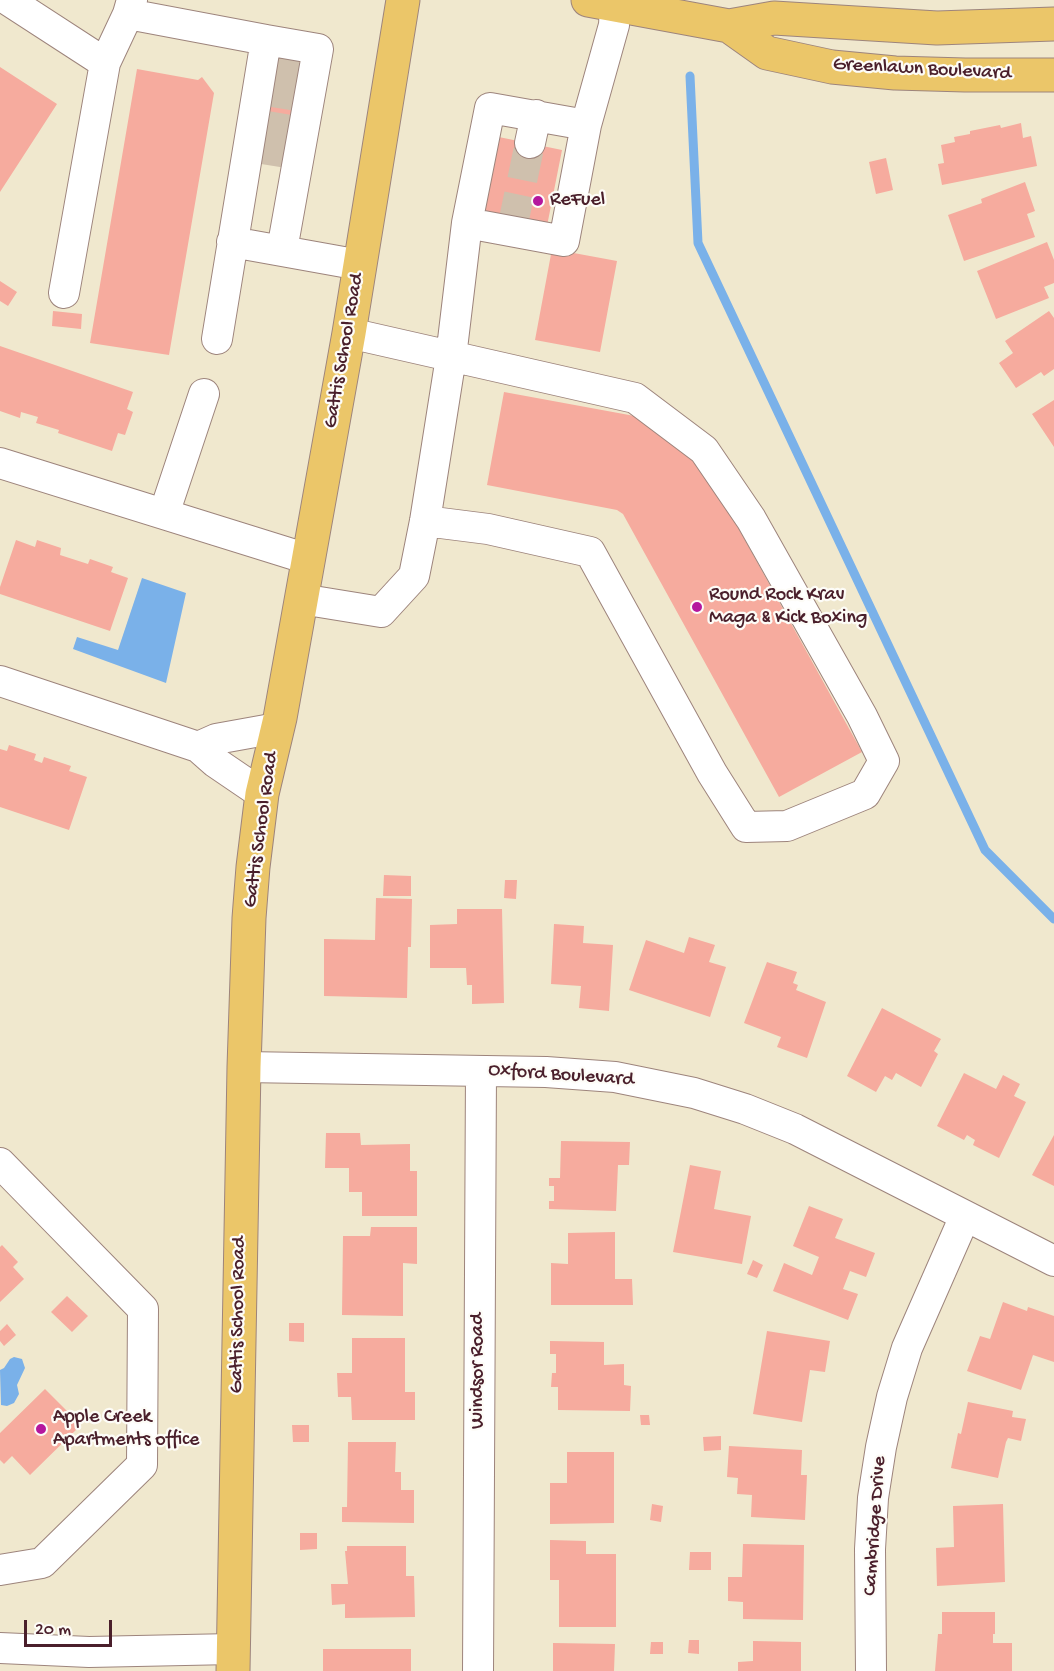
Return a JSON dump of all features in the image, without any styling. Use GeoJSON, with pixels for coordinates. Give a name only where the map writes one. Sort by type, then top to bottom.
{"type":"FeatureCollection","features":[{"type":"Feature","properties":{"kind":"main road","name":"Gattis School Road"},"geometry":{"type":"LineString","coordinates":[[233,1660],[249,918],[262,794],[278,728],[349,333],[403,0]]}},
{"type":"Feature","properties":{"kind":"main road","name":"Greenlawn Boulevard"},"geometry":{"type":"LineString","coordinates":[[602,3],[729,26],[774,18],[937,28],[1054,24]]}},
{"type":"Feature","properties":{"kind":"main road","name":"Greenlawn Boulevard"},"geometry":{"type":"LineString","coordinates":[[729,26],[767,53],[832,67],[918,74],[1054,75]]}},
{"type":"Feature","properties":{"kind":"street"},"geometry":{"type":"LineString","coordinates":[[8,0],[105,63]]}},
{"type":"Feature","properties":{"kind":"street"},"geometry":{"type":"LineString","coordinates":[[467,223],[512,228],[564,241],[586,125],[614,25],[602,3]]}},
{"type":"Feature","properties":{"kind":"street"},"geometry":{"type":"LineString","coordinates":[[64,293],[105,63],[130,7],[266,71],[318,49],[308,85],[282,250]]}},
{"type":"Feature","properties":{"kind":"street"},"geometry":{"type":"LineString","coordinates":[[217,339],[232,242],[257,137],[266,71]]}},
{"type":"Feature","properties":{"kind":"street"},"geometry":{"type":"LineString","coordinates":[[301,598],[381,612],[414,576],[451,357],[467,223],[490,108],[533,129],[586,125]]}},
{"type":"Feature","properties":{"kind":"street"},"geometry":{"type":"LineString","coordinates":[[232,242],[360,265]]}},
{"type":"Feature","properties":{"kind":"street"},"geometry":{"type":"LineString","coordinates":[[349,333],[634,398],[704,450],[751,519],[862,716],[884,761],[865,794],[787,826],[746,827],[712,773],[590,552],[488,529],[425,521]]}},
{"type":"Feature","properties":{"kind":"street"},"geometry":{"type":"LineString","coordinates":[[164,514],[204,394]]}},
{"type":"Feature","properties":{"kind":"street"},"geometry":{"type":"LineString","coordinates":[[0,463],[308,560]]}},
{"type":"Feature","properties":{"kind":"street"},"geometry":{"type":"LineString","coordinates":[[0,681],[198,747],[215,762],[262,794]]}},
{"type":"Feature","properties":{"kind":"street"},"geometry":{"type":"LineString","coordinates":[[198,747],[216,739],[278,728]]}},
{"type":"Feature","properties":{"kind":"street","name":"Oxford Boulevard"},"geometry":{"type":"LineString","coordinates":[[244,1067],[546,1072],[615,1077],[694,1093],[745,1109],[795,1129],[1054,1261]]}},
{"type":"Feature","properties":{"kind":"street","name":"Windsor Road"},"geometry":{"type":"LineString","coordinates":[[478,1671],[481,1071]]}},
{"type":"Feature","properties":{"kind":"street"},"geometry":{"type":"LineString","coordinates":[[0,1163],[144,1309],[142,1465],[42,1563],[0,1570]]}},
{"type":"Feature","properties":{"kind":"street","name":"Cambridge Drive"},"geometry":{"type":"LineString","coordinates":[[871,1671],[870,1549],[873,1498],[881,1447],[892,1397],[908,1348],[965,1216]]}},
{"type":"Feature","properties":{"kind":"street"},"geometry":{"type":"LineString","coordinates":[[0,1648],[233,1660]]}},
{"type":"Feature","properties":{"kind":"water"},"geometry":{"type":"Polygon","coordinates":[[[142,578],[186,593],[166,683],[73,649],[77,637],[118,650],[142,578]]]}},
{"type":"Feature","properties":{"kind":"water"},"geometry":{"type":"Polygon","coordinates":[[[14,1357],[22,1359],[25,1368],[17,1385],[19,1394],[14,1403],[7,1406],[1,1405],[0,1370],[14,1357]]]}},
{"type":"Feature","properties":{"kind":"building"},"geometry":{"type":"Polygon","coordinates":[[[279,52],[311,56],[290,165],[261,159],[279,52]]]}},
{"type":"Feature","properties":{"kind":"building"},"geometry":{"type":"Polygon","coordinates":[[[0,67],[57,104],[0,192],[0,67]]]}},
{"type":"Feature","properties":{"kind":"building"},"geometry":{"type":"Polygon","coordinates":[[[137,69],[198,80],[202,77],[214,93],[169,355],[90,343],[137,69]]]}},
{"type":"Feature","properties":{"kind":"building"},"geometry":{"type":"Polygon","coordinates":[[[1021,123],[1023,138],[1031,136],[1037,166],[942,185],[938,164],[944,163],[941,145],[955,142],[954,137],[970,134],[970,131],[1000,125],[1001,128],[1021,123]]]}},
{"type":"Feature","properties":{"kind":"building"},"geometry":{"type":"Polygon","coordinates":[[[494,136],[562,150],[546,231],[478,217],[494,136]]]}},
{"type":"Feature","properties":{"kind":"building"},"geometry":{"type":"Polygon","coordinates":[[[886,158],[893,190],[876,194],[869,162],[886,158]]]}},
{"type":"Feature","properties":{"kind":"building"},"geometry":{"type":"Polygon","coordinates":[[[1025,182],[1035,211],[1027,214],[1035,237],[964,261],[948,215],[982,203],[981,199],[1025,182]]]}},
{"type":"Feature","properties":{"kind":"building"},"geometry":{"type":"Polygon","coordinates":[[[1047,242],[1054,260],[1054,283],[1044,287],[1049,298],[996,319],[977,271],[1047,242]]]}},
{"type":"Feature","properties":{"kind":"building"},"geometry":{"type":"Polygon","coordinates":[[[552,249],[617,261],[600,352],[535,340],[552,249]]]}},
{"type":"Feature","properties":{"kind":"building"},"geometry":{"type":"Polygon","coordinates":[[[0,281],[17,292],[8,306],[0,301],[0,281]]]}},
{"type":"Feature","properties":{"kind":"building"},"geometry":{"type":"Polygon","coordinates":[[[53,311],[82,314],[81,329],[52,326],[53,311]]]}},
{"type":"Feature","properties":{"kind":"building"},"geometry":{"type":"Polygon","coordinates":[[[1049,311],[1054,318],[1054,369],[1044,376],[1041,372],[1016,388],[999,363],[1013,353],[1005,341],[1049,311]]]}},
{"type":"Feature","properties":{"kind":"building"},"geometry":{"type":"Polygon","coordinates":[[[0,346],[133,392],[127,409],[133,412],[125,435],[118,433],[112,451],[36,423],[38,417],[21,412],[20,418],[0,411],[0,346]]]}},
{"type":"Feature","properties":{"kind":"building"},"geometry":{"type":"Polygon","coordinates":[[[504,392],[640,417],[703,464],[862,752],[779,797],[623,514],[617,510],[487,485],[504,392]]]}},
{"type":"Feature","properties":{"kind":"building"},"geometry":{"type":"Polygon","coordinates":[[[1054,400],[1054,447],[1032,414],[1054,400]]]}},
{"type":"Feature","properties":{"kind":"building"},"geometry":{"type":"Polygon","coordinates":[[[16,540],[35,547],[37,540],[61,548],[60,555],[88,564],[90,559],[113,567],[111,572],[128,578],[110,631],[0,594],[0,587],[16,540]]]}},
{"type":"Feature","properties":{"kind":"building"},"geometry":{"type":"Polygon","coordinates":[[[9,745],[36,754],[34,760],[42,763],[44,757],[71,766],[69,771],[87,777],[69,830],[0,807],[0,749],[7,751],[9,745]]]}},
{"type":"Feature","properties":{"kind":"building"},"geometry":{"type":"Polygon","coordinates":[[[384,875],[411,876],[411,896],[383,896],[384,875]]]}},
{"type":"Feature","properties":{"kind":"building"},"geometry":{"type":"Polygon","coordinates":[[[505,880],[517,880],[516,899],[504,898],[505,880]]]}},
{"type":"Feature","properties":{"kind":"building"},"geometry":{"type":"Polygon","coordinates":[[[376,898],[412,899],[407,998],[324,996],[324,939],[375,940],[376,898]]]}},
{"type":"Feature","properties":{"kind":"building"},"geometry":{"type":"Polygon","coordinates":[[[457,909],[502,909],[504,1003],[472,1004],[472,985],[467,985],[466,968],[430,968],[430,925],[457,924],[457,909]]]}},
{"type":"Feature","properties":{"kind":"building"},"geometry":{"type":"Polygon","coordinates":[[[554,924],[584,926],[583,943],[613,945],[609,1011],[579,1008],[581,986],[551,984],[554,924]]]}},
{"type":"Feature","properties":{"kind":"building"},"geometry":{"type":"Polygon","coordinates":[[[689,937],[715,945],[709,962],[726,967],[710,1017],[629,990],[646,940],[684,953],[689,937]]]}},
{"type":"Feature","properties":{"kind":"building"},"geometry":{"type":"Polygon","coordinates":[[[767,962],[797,972],[793,983],[798,985],[796,990],[826,1002],[807,1058],[777,1047],[781,1037],[744,1023],[767,962]]]}},
{"type":"Feature","properties":{"kind":"building"},"geometry":{"type":"Polygon","coordinates":[[[882,1008],[941,1039],[934,1051],[938,1054],[921,1087],[896,1073],[892,1080],[885,1076],[876,1092],[847,1076],[882,1008]]]}},
{"type":"Feature","properties":{"kind":"building"},"geometry":{"type":"Polygon","coordinates":[[[964,1073],[996,1089],[1003,1075],[1020,1084],[1014,1096],[1026,1102],[999,1158],[973,1145],[975,1140],[967,1135],[964,1140],[937,1126],[964,1073]]]}},
{"type":"Feature","properties":{"kind":"building"},"geometry":{"type":"Polygon","coordinates":[[[326,1133],[360,1133],[361,1145],[410,1144],[410,1171],[417,1171],[417,1216],[362,1216],[362,1192],[349,1192],[349,1168],[325,1168],[326,1133]]]}},
{"type":"Feature","properties":{"kind":"building"},"geometry":{"type":"Polygon","coordinates":[[[1054,1135],[1054,1186],[1032,1175],[1054,1135]]]}},
{"type":"Feature","properties":{"kind":"building"},"geometry":{"type":"Polygon","coordinates":[[[561,1141],[630,1142],[629,1165],[618,1165],[616,1211],[549,1209],[549,1201],[554,1201],[554,1186],[549,1186],[549,1178],[560,1178],[561,1141]]]}},
{"type":"Feature","properties":{"kind":"building"},"geometry":{"type":"Polygon","coordinates":[[[690,1165],[721,1171],[714,1209],[751,1216],[742,1264],[673,1252],[690,1165]]]}},
{"type":"Feature","properties":{"kind":"building"},"geometry":{"type":"Polygon","coordinates":[[[809,1206],[843,1219],[835,1238],[875,1253],[866,1277],[850,1271],[843,1289],[858,1294],[848,1320],[773,1291],[784,1263],[812,1275],[819,1257],[793,1246],[809,1206]]]}},
{"type":"Feature","properties":{"kind":"building"},"geometry":{"type":"Polygon","coordinates":[[[371,1227],[417,1227],[417,1264],[403,1263],[403,1316],[342,1315],[343,1236],[370,1236],[371,1227]]]}},
{"type":"Feature","properties":{"kind":"building"},"geometry":{"type":"Polygon","coordinates":[[[615,1232],[615,1279],[632,1279],[633,1305],[551,1305],[551,1263],[568,1264],[568,1233],[615,1232]]]}},
{"type":"Feature","properties":{"kind":"building"},"geometry":{"type":"Polygon","coordinates":[[[2,1245],[18,1262],[13,1267],[24,1279],[0,1302],[0,1247],[2,1245]]]}},
{"type":"Feature","properties":{"kind":"building"},"geometry":{"type":"Polygon","coordinates":[[[753,1260],[763,1265],[757,1278],[747,1274],[753,1260]]]}},
{"type":"Feature","properties":{"kind":"building"},"geometry":{"type":"Polygon","coordinates":[[[67,1296],[88,1316],[72,1332],[51,1312],[67,1296]]]}},
{"type":"Feature","properties":{"kind":"building"},"geometry":{"type":"Polygon","coordinates":[[[1003,1302],[1027,1311],[1028,1307],[1054,1316],[1054,1362],[1033,1355],[1021,1390],[967,1371],[980,1336],[990,1339],[1003,1302]]]}},
{"type":"Feature","properties":{"kind":"building"},"geometry":{"type":"Polygon","coordinates":[[[289,1323],[304,1323],[304,1342],[289,1341],[289,1323]]]}},
{"type":"Feature","properties":{"kind":"building"},"geometry":{"type":"Polygon","coordinates":[[[7,1324],[16,1335],[4,1346],[0,1341],[0,1331],[7,1324]]]}},
{"type":"Feature","properties":{"kind":"building"},"geometry":{"type":"Polygon","coordinates":[[[767,1331],[830,1341],[825,1372],[810,1370],[802,1422],[753,1414],[767,1331]]]}},
{"type":"Feature","properties":{"kind":"building"},"geometry":{"type":"Polygon","coordinates":[[[352,1338],[405,1338],[405,1392],[415,1392],[415,1420],[352,1420],[351,1397],[338,1397],[337,1373],[352,1373],[352,1338]]]}},
{"type":"Feature","properties":{"kind":"building"},"geometry":{"type":"Polygon","coordinates":[[[550,1341],[604,1342],[604,1365],[624,1364],[624,1385],[631,1386],[630,1411],[558,1410],[558,1387],[551,1387],[552,1373],[556,1373],[556,1354],[550,1354],[550,1341]]]}},
{"type":"Feature","properties":{"kind":"building","name":"Apple Creek Apartments office"},"geometry":{"type":"Polygon","coordinates":[[[45,1389],[81,1425],[30,1475],[12,1456],[4,1464],[0,1460],[0,1433],[45,1389]]]}},
{"type":"Feature","properties":{"kind":"building"},"geometry":{"type":"Polygon","coordinates":[[[968,1402],[1013,1411],[1012,1417],[1026,1419],[1021,1441],[1008,1438],[1006,1442],[998,1478],[951,1468],[958,1433],[961,1434],[968,1402]]]}},
{"type":"Feature","properties":{"kind":"building"},"geometry":{"type":"Polygon","coordinates":[[[640,1415],[649,1415],[650,1425],[641,1425],[640,1415]]]}},
{"type":"Feature","properties":{"kind":"building"},"geometry":{"type":"Polygon","coordinates":[[[292,1425],[309,1425],[309,1442],[293,1442],[292,1425]]]}},
{"type":"Feature","properties":{"kind":"building"},"geometry":{"type":"Polygon","coordinates":[[[721,1436],[721,1450],[704,1451],[703,1437],[721,1436]]]}},
{"type":"Feature","properties":{"kind":"building"},"geometry":{"type":"Polygon","coordinates":[[[348,1442],[396,1442],[395,1472],[401,1472],[401,1490],[414,1490],[414,1523],[342,1522],[342,1507],[347,1507],[348,1442]]]}},
{"type":"Feature","properties":{"kind":"building"},"geometry":{"type":"Polygon","coordinates":[[[729,1446],[802,1450],[801,1475],[807,1475],[805,1520],[751,1517],[752,1495],[737,1494],[738,1478],[727,1477],[729,1446]]]}},
{"type":"Feature","properties":{"kind":"building"},"geometry":{"type":"Polygon","coordinates":[[[567,1452],[614,1452],[614,1523],[550,1524],[550,1483],[567,1483],[567,1452]]]}},
{"type":"Feature","properties":{"kind":"building"},"geometry":{"type":"Polygon","coordinates":[[[652,1504],[663,1506],[661,1522],[650,1520],[652,1504]]]}},
{"type":"Feature","properties":{"kind":"building"},"geometry":{"type":"Polygon","coordinates":[[[1003,1504],[1005,1582],[937,1586],[936,1548],[954,1547],[953,1506],[1003,1504]]]}},
{"type":"Feature","properties":{"kind":"building"},"geometry":{"type":"Polygon","coordinates":[[[300,1533],[317,1533],[317,1549],[300,1550],[300,1533]]]}},
{"type":"Feature","properties":{"kind":"building"},"geometry":{"type":"Polygon","coordinates":[[[550,1540],[586,1541],[586,1554],[616,1554],[616,1627],[559,1627],[559,1580],[550,1580],[550,1540]]]}},
{"type":"Feature","properties":{"kind":"building"},"geometry":{"type":"Polygon","coordinates":[[[743,1544],[804,1545],[803,1620],[743,1619],[743,1602],[728,1601],[728,1577],[742,1577],[743,1544]]]}},
{"type":"Feature","properties":{"kind":"building"},"geometry":{"type":"Polygon","coordinates":[[[347,1546],[406,1546],[406,1576],[414,1576],[415,1617],[345,1618],[345,1604],[332,1605],[331,1584],[348,1584],[345,1551],[347,1551],[347,1546]]]}},
{"type":"Feature","properties":{"kind":"building"},"geometry":{"type":"Polygon","coordinates":[[[690,1552],[711,1552],[711,1570],[689,1570],[690,1552]]]}},
{"type":"Feature","properties":{"kind":"building"},"geometry":{"type":"Polygon","coordinates":[[[942,1612],[995,1612],[993,1643],[1012,1643],[1012,1671],[935,1671],[938,1634],[942,1634],[942,1612]]]}},
{"type":"Feature","properties":{"kind":"building"},"geometry":{"type":"Polygon","coordinates":[[[689,1640],[699,1640],[699,1654],[688,1653],[689,1640]]]}},
{"type":"Feature","properties":{"kind":"building"},"geometry":{"type":"Polygon","coordinates":[[[753,1641],[801,1642],[801,1671],[738,1671],[738,1662],[753,1661],[753,1641]]]}},
{"type":"Feature","properties":{"kind":"building"},"geometry":{"type":"Polygon","coordinates":[[[651,1642],[663,1642],[663,1654],[650,1654],[651,1642]]]}},
{"type":"Feature","properties":{"kind":"building"},"geometry":{"type":"Polygon","coordinates":[[[553,1643],[615,1644],[614,1671],[553,1671],[553,1643]]]}},
{"type":"Feature","properties":{"kind":"building"},"geometry":{"type":"Polygon","coordinates":[[[323,1649],[411,1649],[411,1671],[323,1671],[323,1649]]]}},
{"type":"Feature","properties":{"kind":"waterway"},"geometry":{"type":"LineString","coordinates":[[690,76],[698,243],[985,850],[1054,919]]}},
{"type":"Feature","properties":{"kind":"tunnel"},"geometry":{"type":"LineString","coordinates":[[276,67],[308,72]]}},
{"type":"Feature","properties":{"kind":"tunnel"},"geometry":{"type":"LineString","coordinates":[[272,92],[303,97]]}},
{"type":"Feature","properties":{"kind":"tunnel"},"geometry":{"type":"LineString","coordinates":[[267,126],[297,131]]}},
{"type":"Feature","properties":{"kind":"tunnel"},"geometry":{"type":"LineString","coordinates":[[513,224],[530,143]]}},
{"type":"Feature","properties":{"kind":"tunnel"},"geometry":{"type":"LineString","coordinates":[[262,149],[293,154]]}},
{"type":"Feature","properties":{"kind":"place","name":"ReFuel"},"geometry":{"type":"Point","coordinates":[538,201]}},
{"type":"Feature","properties":{"kind":"place","name":"Round Rock Krav Maga & Kick Boxing"},"geometry":{"type":"Point","coordinates":[697,607]}},
{"type":"Feature","properties":{"kind":"place","name":"Apple Creek Apartments office"},"geometry":{"type":"Point","coordinates":[41,1429]}}]}
